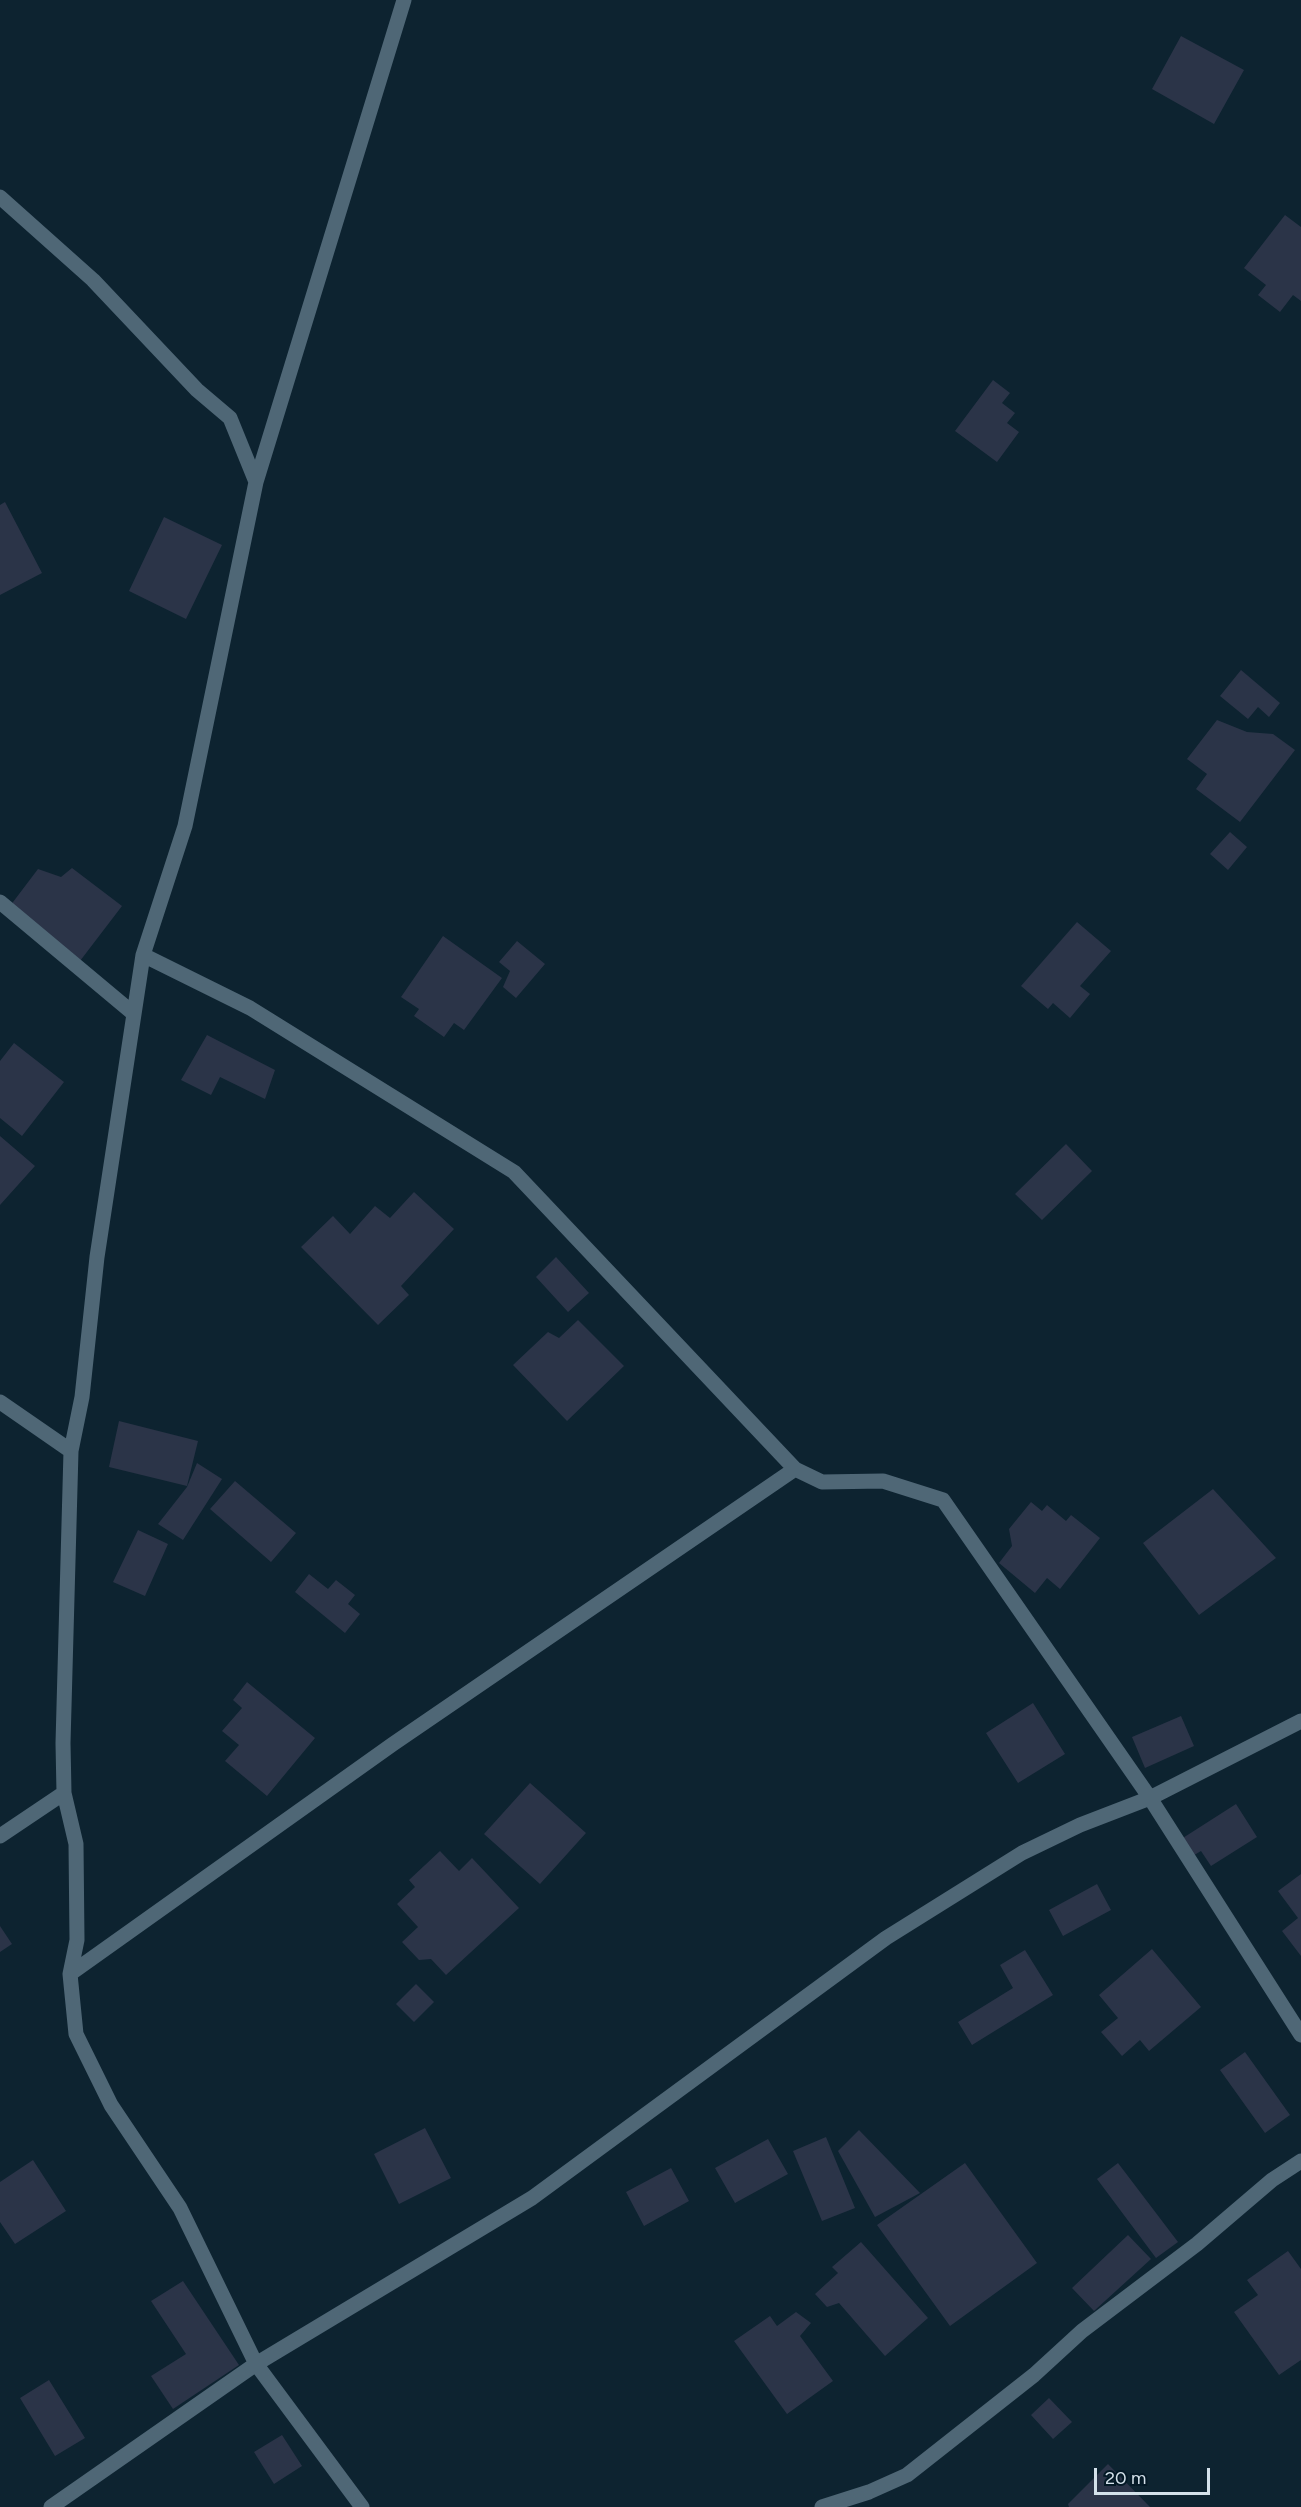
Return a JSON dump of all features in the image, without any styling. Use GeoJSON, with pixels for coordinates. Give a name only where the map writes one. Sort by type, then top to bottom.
{"type":"FeatureCollection","features":[{"type":"Feature","properties":{"kind":"street"},"geometry":{"type":"LineString","coordinates":[[362,2507],[256,2364],[180,2208],[111,2105],[76,2034],[70,1974],[77,1940],[76,1844],[64,1793],[63,1743],[71,1451],[82,1397],[97,1257],[143,955],[185,826],[256,482],[404,0]]}},
{"type":"Feature","properties":{"kind":"street"},"geometry":{"type":"LineString","coordinates":[[0,197],[93,280],[197,390],[230,418],[256,482]]}},
{"type":"Feature","properties":{"kind":"street"},"geometry":{"type":"LineString","coordinates":[[0,902],[134,1014]]}},
{"type":"Feature","properties":{"kind":"street"},"geometry":{"type":"LineString","coordinates":[[143,955],[250,1008],[514,1172],[795,1469],[822,1482],[883,1481],[943,1500],[1150,1798],[1301,2035]]}},
{"type":"Feature","properties":{"kind":"street"},"geometry":{"type":"LineString","coordinates":[[0,1402],[71,1451]]}},
{"type":"Feature","properties":{"kind":"street"},"geometry":{"type":"LineString","coordinates":[[70,1974],[393,1744],[795,1469]]}},
{"type":"Feature","properties":{"kind":"street"},"geometry":{"type":"LineString","coordinates":[[51,2507],[256,2364],[532,2198],[886,1938],[1022,1853],[1080,1825],[1150,1798],[1301,1721]]}},
{"type":"Feature","properties":{"kind":"street"},"geometry":{"type":"LineString","coordinates":[[0,1836],[64,1793]]}},
{"type":"Feature","properties":{"kind":"street"},"geometry":{"type":"LineString","coordinates":[[822,2507],[869,2492],[907,2475],[1034,2375],[1082,2331],[1197,2244],[1272,2180],[1301,2161]]}},
{"type":"Feature","properties":{"kind":"building"},"geometry":{"type":"Polygon","coordinates":[[[1181,36],[1244,70],[1214,124],[1152,89],[1181,36]]]}},
{"type":"Feature","properties":{"kind":"building"},"geometry":{"type":"Polygon","coordinates":[[[1285,215],[1301,227],[1301,301],[1293,295],[1280,312],[1258,295],[1266,285],[1244,268],[1285,215]]]}},
{"type":"Feature","properties":{"kind":"building"},"geometry":{"type":"Polygon","coordinates":[[[993,380],[1010,393],[1002,403],[1015,413],[1007,423],[1019,432],[997,462],[955,431],[993,380]]]}},
{"type":"Feature","properties":{"kind":"building"},"geometry":{"type":"Polygon","coordinates":[[[5,502],[42,573],[0,595],[0,505],[5,502]]]}},
{"type":"Feature","properties":{"kind":"building"},"geometry":{"type":"Polygon","coordinates":[[[164,517],[222,545],[186,619],[129,591],[164,517]]]}},
{"type":"Feature","properties":{"kind":"building"},"geometry":{"type":"Polygon","coordinates":[[[1241,670],[1280,703],[1269,717],[1258,707],[1248,719],[1220,696],[1241,670]]]}},
{"type":"Feature","properties":{"kind":"building"},"geometry":{"type":"Polygon","coordinates":[[[1217,720],[1247,732],[1273,734],[1295,750],[1240,822],[1196,789],[1207,774],[1187,759],[1217,720]]]}},
{"type":"Feature","properties":{"kind":"building"},"geometry":{"type":"Polygon","coordinates":[[[1230,832],[1247,847],[1228,870],[1210,854],[1230,832]]]}},
{"type":"Feature","properties":{"kind":"building"},"geometry":{"type":"Polygon","coordinates":[[[72,868],[122,906],[80,961],[10,906],[38,869],[61,877],[72,868]]]}},
{"type":"Feature","properties":{"kind":"building"},"geometry":{"type":"Polygon","coordinates":[[[1077,922],[1111,951],[1080,986],[1090,994],[1070,1018],[1053,1003],[1048,1009],[1021,986],[1077,922]]]}},
{"type":"Feature","properties":{"kind":"building"},"geometry":{"type":"Polygon","coordinates":[[[443,936],[502,978],[464,1030],[454,1023],[444,1037],[414,1016],[419,1009],[401,997],[443,936]]]}},
{"type":"Feature","properties":{"kind":"building"},"geometry":{"type":"Polygon","coordinates":[[[517,941],[545,964],[516,998],[503,987],[510,971],[499,962],[517,941]]]}},
{"type":"Feature","properties":{"kind":"building"},"geometry":{"type":"Polygon","coordinates":[[[207,1035],[275,1070],[265,1099],[220,1077],[211,1095],[181,1080],[207,1035]]]}},
{"type":"Feature","properties":{"kind":"building"},"geometry":{"type":"Polygon","coordinates":[[[14,1043],[64,1082],[22,1136],[0,1118],[0,1061],[14,1043]]]}},
{"type":"Feature","properties":{"kind":"building"},"geometry":{"type":"Polygon","coordinates":[[[0,1136],[35,1166],[0,1205],[0,1136]]]}},
{"type":"Feature","properties":{"kind":"building"},"geometry":{"type":"Polygon","coordinates":[[[1066,1144],[1092,1171],[1042,1220],[1015,1194],[1066,1144]]]}},
{"type":"Feature","properties":{"kind":"building"},"geometry":{"type":"Polygon","coordinates":[[[414,1192],[454,1229],[401,1286],[409,1295],[378,1325],[301,1247],[333,1216],[350,1234],[375,1206],[390,1218],[414,1192]]]}},
{"type":"Feature","properties":{"kind":"building"},"geometry":{"type":"Polygon","coordinates":[[[556,1257],[589,1293],[568,1312],[536,1277],[556,1257]]]}},
{"type":"Feature","properties":{"kind":"building"},"geometry":{"type":"Polygon","coordinates":[[[578,1320],[624,1366],[567,1421],[513,1365],[548,1332],[559,1338],[578,1320]]]}},
{"type":"Feature","properties":{"kind":"building"},"geometry":{"type":"Polygon","coordinates":[[[119,1421],[198,1441],[187,1486],[109,1467],[119,1421]]]}},
{"type":"Feature","properties":{"kind":"building"},"geometry":{"type":"Polygon","coordinates":[[[197,1463],[222,1479],[183,1540],[158,1524],[187,1487],[197,1463]]]}},
{"type":"Feature","properties":{"kind":"building"},"geometry":{"type":"Polygon","coordinates":[[[235,1481],[296,1533],[271,1562],[210,1509],[235,1481]]]}},
{"type":"Feature","properties":{"kind":"building"},"geometry":{"type":"Polygon","coordinates":[[[1213,1489],[1276,1558],[1199,1615],[1143,1543],[1213,1489]]]}},
{"type":"Feature","properties":{"kind":"building"},"geometry":{"type":"Polygon","coordinates":[[[1031,1502],[1042,1511],[1047,1505],[1066,1521],[1071,1515],[1100,1538],[1060,1589],[1047,1578],[1035,1593],[999,1563],[1012,1546],[1009,1529],[1031,1502]]]}},
{"type":"Feature","properties":{"kind":"building"},"geometry":{"type":"Polygon","coordinates":[[[138,1530],[168,1544],[145,1596],[113,1582],[138,1530]]]}},
{"type":"Feature","properties":{"kind":"building"},"geometry":{"type":"Polygon","coordinates":[[[309,1574],[328,1589],[336,1580],[355,1595],[348,1604],[360,1614],[345,1633],[295,1592],[309,1574]]]}},
{"type":"Feature","properties":{"kind":"building"},"geometry":{"type":"Polygon","coordinates":[[[247,1682],[315,1738],[267,1796],[225,1761],[239,1745],[222,1731],[242,1708],[233,1700],[247,1682]]]}},
{"type":"Feature","properties":{"kind":"building"},"geometry":{"type":"Polygon","coordinates":[[[1033,1703],[1065,1754],[1018,1783],[986,1733],[1033,1703]]]}},
{"type":"Feature","properties":{"kind":"building"},"geometry":{"type":"Polygon","coordinates":[[[1181,1716],[1194,1746],[1145,1768],[1132,1737],[1181,1716]]]}},
{"type":"Feature","properties":{"kind":"building"},"geometry":{"type":"Polygon","coordinates":[[[530,1783],[586,1833],[540,1884],[484,1834],[530,1783]]]}},
{"type":"Feature","properties":{"kind":"building"},"geometry":{"type":"Polygon","coordinates":[[[1236,1804],[1257,1837],[1211,1866],[1201,1851],[1186,1860],[1175,1843],[1236,1804]]]}},
{"type":"Feature","properties":{"kind":"building"},"geometry":{"type":"Polygon","coordinates":[[[440,1851],[459,1871],[472,1858],[519,1908],[446,1975],[431,1959],[419,1960],[402,1942],[418,1927],[397,1904],[415,1887],[409,1880],[440,1851]]]}},
{"type":"Feature","properties":{"kind":"building"},"geometry":{"type":"Polygon","coordinates":[[[1301,1874],[1301,1956],[1282,1931],[1298,1918],[1278,1891],[1301,1874]]]}},
{"type":"Feature","properties":{"kind":"building"},"geometry":{"type":"Polygon","coordinates":[[[1097,1884],[1111,1910],[1063,1936],[1049,1910],[1097,1884]]]}},
{"type":"Feature","properties":{"kind":"building"},"geometry":{"type":"Polygon","coordinates":[[[0,1926],[12,1944],[0,1952],[0,1926]]]}},
{"type":"Feature","properties":{"kind":"building"},"geometry":{"type":"Polygon","coordinates":[[[1152,1949],[1201,2007],[1149,2051],[1140,2040],[1122,2056],[1101,2032],[1118,2018],[1099,1995],[1152,1949]]]}},
{"type":"Feature","properties":{"kind":"building"},"geometry":{"type":"Polygon","coordinates":[[[1025,1950],[1053,1995],[972,2045],[958,2022],[1013,1988],[1000,1965],[1025,1950]]]}},
{"type":"Feature","properties":{"kind":"building"},"geometry":{"type":"Polygon","coordinates":[[[416,1984],[434,2002],[414,2022],[396,2004],[416,1984]]]}},
{"type":"Feature","properties":{"kind":"building"},"geometry":{"type":"Polygon","coordinates":[[[1245,2052],[1290,2115],[1265,2133],[1220,2070],[1245,2052]]]}},
{"type":"Feature","properties":{"kind":"building"},"geometry":{"type":"Polygon","coordinates":[[[425,2128],[451,2178],[399,2204],[374,2154],[425,2128]]]}},
{"type":"Feature","properties":{"kind":"building"},"geometry":{"type":"Polygon","coordinates":[[[859,2130],[920,2193],[875,2217],[838,2151],[859,2130]]]}},
{"type":"Feature","properties":{"kind":"building"},"geometry":{"type":"Polygon","coordinates":[[[826,2137],[855,2208],[822,2221],[793,2151],[826,2137]]]}},
{"type":"Feature","properties":{"kind":"building"},"geometry":{"type":"Polygon","coordinates":[[[768,2139],[788,2174],[735,2203],[715,2168],[768,2139]]]}},
{"type":"Feature","properties":{"kind":"building"},"geometry":{"type":"Polygon","coordinates":[[[33,2160],[66,2211],[15,2244],[0,2222],[0,2182],[33,2160]]]}},
{"type":"Feature","properties":{"kind":"building"},"geometry":{"type":"Polygon","coordinates":[[[965,2163],[1037,2263],[950,2326],[877,2225],[965,2163]]]}},
{"type":"Feature","properties":{"kind":"building"},"geometry":{"type":"Polygon","coordinates":[[[1118,2163],[1178,2242],[1156,2258],[1097,2179],[1118,2163]]]}},
{"type":"Feature","properties":{"kind":"building"},"geometry":{"type":"Polygon","coordinates":[[[671,2168],[689,2201],[644,2226],[626,2192],[671,2168]]]}},
{"type":"Feature","properties":{"kind":"building"},"geometry":{"type":"Polygon","coordinates":[[[1128,2235],[1151,2259],[1094,2311],[1072,2288],[1128,2235]]]}},
{"type":"Feature","properties":{"kind":"building"},"geometry":{"type":"Polygon","coordinates":[[[861,2242],[928,2318],[885,2356],[839,2303],[827,2307],[815,2294],[838,2273],[832,2267],[861,2242]]]}},
{"type":"Feature","properties":{"kind":"building"},"geometry":{"type":"Polygon","coordinates":[[[1288,2251],[1301,2269],[1301,2360],[1279,2375],[1234,2312],[1258,2295],[1247,2280],[1288,2251]]]}},
{"type":"Feature","properties":{"kind":"building"},"geometry":{"type":"Polygon","coordinates":[[[183,2281],[239,2365],[173,2409],[151,2376],[186,2354],[151,2301],[183,2281]]]}},
{"type":"Feature","properties":{"kind":"building"},"geometry":{"type":"Polygon","coordinates":[[[796,2312],[811,2323],[800,2336],[833,2381],[787,2414],[734,2341],[770,2316],[777,2326],[796,2312]]]}},
{"type":"Feature","properties":{"kind":"building"},"geometry":{"type":"Polygon","coordinates":[[[49,2380],[85,2438],[55,2456],[20,2398],[49,2380]]]}},
{"type":"Feature","properties":{"kind":"building"},"geometry":{"type":"Polygon","coordinates":[[[1049,2398],[1072,2422],[1053,2439],[1031,2415],[1049,2398]]]}},
{"type":"Feature","properties":{"kind":"building"},"geometry":{"type":"Polygon","coordinates":[[[282,2435],[302,2466],[274,2484],[254,2452],[282,2435]]]}},
{"type":"Feature","properties":{"kind":"building"},"geometry":{"type":"Polygon","coordinates":[[[1108,2464],[1150,2507],[1069,2507],[1068,2504],[1108,2464]]]}}]}
